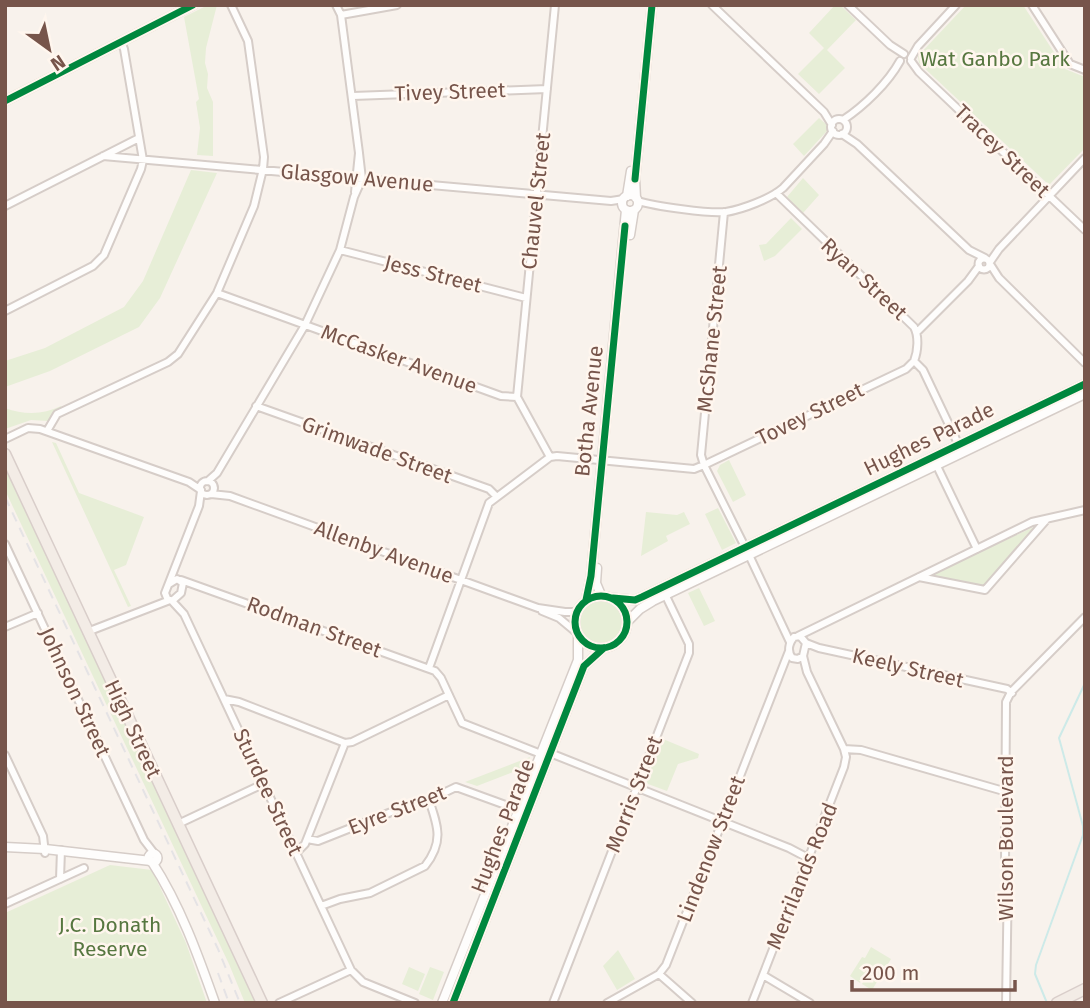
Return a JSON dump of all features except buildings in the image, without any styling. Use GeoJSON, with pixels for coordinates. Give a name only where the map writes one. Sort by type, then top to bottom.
{"type":"FeatureCollection","features":[{"type":"Feature","properties":{"kind":"main road","name":"High Street"},"geometry":{"type":"LineString","coordinates":[[5,454],[262,1003]]}},
{"type":"Feature","properties":{"kind":"main road"},"geometry":{"type":"LineString","coordinates":[[1060,1001],[1085,989]]}},
{"type":"Feature","properties":{"kind":"street"},"geometry":{"type":"LineString","coordinates":[[5,101],[193,5]]}},
{"type":"Feature","properties":{"kind":"street"},"geometry":{"type":"LineString","coordinates":[[50,432],[64,411],[174,357],[217,293],[254,206],[264,157],[248,41],[231,5]]}},
{"type":"Feature","properties":{"kind":"street"},"geometry":{"type":"LineString","coordinates":[[149,607],[165,593],[207,488],[305,325],[340,250],[359,178],[359,153],[341,15],[336,5]]}},
{"type":"Feature","properties":{"kind":"street"},"geometry":{"type":"LineString","coordinates":[[341,15],[397,5]]}},
{"type":"Feature","properties":{"kind":"street","name":"Chauvel Street"},"geometry":{"type":"LineString","coordinates":[[517,397],[555,5]]}},
{"type":"Feature","properties":{"kind":"street","name":"Botha Avenue"},"geometry":{"type":"LineString","coordinates":[[601,595],[596,576],[598,531],[650,5]]}},
{"type":"Feature","properties":{"kind":"street"},"geometry":{"type":"LineString","coordinates":[[712,5],[970,250],[987,261],[999,278],[1085,360]]}},
{"type":"Feature","properties":{"kind":"street","name":"Tracey Street"},"geometry":{"type":"LineString","coordinates":[[848,5],[1085,230]]}},
{"type":"Feature","properties":{"kind":"street","name":"Glasgow Avenue"},"geometry":{"type":"LineString","coordinates":[[103,156],[724,212],[776,193],[956,5]]}},
{"type":"Feature","properties":{"kind":"street"},"geometry":{"type":"LineString","coordinates":[[1032,5],[1070,64],[1085,70]]}},
{"type":"Feature","properties":{"kind":"street"},"geometry":{"type":"LineString","coordinates":[[5,311],[99,261],[141,169],[139,138],[121,42]]}},
{"type":"Feature","properties":{"kind":"street","name":"Tivey Street"},"geometry":{"type":"LineString","coordinates":[[353,96],[547,89]]}},
{"type":"Feature","properties":{"kind":"street"},"geometry":{"type":"LineString","coordinates":[[5,206],[139,138]]}},
{"type":"Feature","properties":{"kind":"street"},"geometry":{"type":"LineString","coordinates":[[987,261],[1085,158]]}},
{"type":"Feature","properties":{"kind":"street","name":"Ryan Street"},"geometry":{"type":"LineString","coordinates":[[776,193],[917,332],[914,361]]}},
{"type":"Feature","properties":{"kind":"street","name":"McShane Street"},"geometry":{"type":"LineString","coordinates":[[705,466],[701,455],[724,212]]}},
{"type":"Feature","properties":{"kind":"street","name":"Jess Street"},"geometry":{"type":"LineString","coordinates":[[340,250],[526,298]]}},
{"type":"Feature","properties":{"kind":"street"},"geometry":{"type":"LineString","coordinates":[[970,250],[981,267],[999,278]]}},
{"type":"Feature","properties":{"kind":"street"},"geometry":{"type":"LineString","coordinates":[[981,267],[980,260],[987,261]]}},
{"type":"Feature","properties":{"kind":"street"},"geometry":{"type":"LineString","coordinates":[[917,332],[981,267]]}},
{"type":"Feature","properties":{"kind":"street","name":"McCasker Avenue"},"geometry":{"type":"LineString","coordinates":[[217,293],[501,396],[517,397]]}},
{"type":"Feature","properties":{"kind":"street"},"geometry":{"type":"LineString","coordinates":[[914,361],[923,370],[960,448]]}},
{"type":"Feature","properties":{"kind":"street","name":"Tovey Street"},"geometry":{"type":"LineString","coordinates":[[705,466],[906,369],[914,361]]}},
{"type":"Feature","properties":{"kind":"street","name":"Hughes Parade"},"geometry":{"type":"LineString","coordinates":[[627,622],[664,592],[935,461],[1085,384]]}},
{"type":"Feature","properties":{"kind":"street","name":"Hughes Parade"},"geometry":{"type":"LineString","coordinates":[[960,448],[1085,394]]}},
{"type":"Feature","properties":{"kind":"street"},"geometry":{"type":"LineString","coordinates":[[517,397],[550,457]]}},
{"type":"Feature","properties":{"kind":"street","name":"Grimwade Street"},"geometry":{"type":"LineString","coordinates":[[256,406],[489,489],[496,496]]}},
{"type":"Feature","properties":{"kind":"street","name":"Allenby Avenue"},"geometry":{"type":"LineString","coordinates":[[5,439],[28,428],[50,432],[560,615],[578,633]]}},
{"type":"Feature","properties":{"kind":"street"},"geometry":{"type":"LineString","coordinates":[[807,672],[789,651],[790,642],[784,626],[705,466],[694,468],[557,456],[550,457],[489,503],[430,669],[440,675],[462,723],[809,855]]}},
{"type":"Feature","properties":{"kind":"street"},"geometry":{"type":"LineString","coordinates":[[935,461],[977,548]]}},
{"type":"Feature","properties":{"kind":"street"},"geometry":{"type":"LineString","coordinates":[[790,642],[797,636],[1032,522],[1085,510]]}},
{"type":"Feature","properties":{"kind":"street"},"geometry":{"type":"LineString","coordinates":[[919,577],[979,591],[985,590],[1049,517]]}},
{"type":"Feature","properties":{"kind":"street","name":"Botha Avenue"},"geometry":{"type":"LineString","coordinates":[[586,600],[598,531]]}},
{"type":"Feature","properties":{"kind":"street","name":"Johnson Street"},"geometry":{"type":"LineString","coordinates":[[5,544],[191,937],[215,1003]]}},
{"type":"Feature","properties":{"kind":"street"},"geometry":{"type":"LineString","coordinates":[[180,558],[183,589]]}},
{"type":"Feature","properties":{"kind":"street"},"geometry":{"type":"LineString","coordinates":[[169,583],[181,580]]}},
{"type":"Feature","properties":{"kind":"street","name":"Rodman Street"},"geometry":{"type":"LineString","coordinates":[[181,580],[430,669]]}},
{"type":"Feature","properties":{"kind":"street"},"geometry":{"type":"LineString","coordinates":[[89,635],[149,607],[174,599],[183,589],[199,585]]}},
{"type":"Feature","properties":{"kind":"street","name":"Hughes Parade"},"geometry":{"type":"LineString","coordinates":[[613,598],[635,600],[664,592]]}},
{"type":"Feature","properties":{"kind":"street","name":"Morris Street"},"geometry":{"type":"LineString","coordinates":[[553,1003],[690,649],[664,592]]}},
{"type":"Feature","properties":{"kind":"street"},"geometry":{"type":"LineString","coordinates":[[165,593],[174,599]]}},
{"type":"Feature","properties":{"kind":"street"},"geometry":{"type":"LineString","coordinates":[[601,595],[613,598],[624,608],[627,622],[620,639],[604,648],[589,645],[578,633],[575,619],[586,600],[601,595]]}},
{"type":"Feature","properties":{"kind":"street","name":"Sturdee Street"},"geometry":{"type":"LineString","coordinates":[[174,599],[184,614],[351,970]]}},
{"type":"Feature","properties":{"kind":"street","name":"Allenby Avenue"},"geometry":{"type":"LineString","coordinates":[[560,615],[577,612]]}},
{"type":"Feature","properties":{"kind":"street"},"geometry":{"type":"LineString","coordinates":[[5,627],[38,613]]}},
{"type":"Feature","properties":{"kind":"street","name":"Wilson Boulevard"},"geometry":{"type":"LineString","coordinates":[[1006,1003],[1007,715],[1011,694],[1085,617]]}},
{"type":"Feature","properties":{"kind":"street"},"geometry":{"type":"LineString","coordinates":[[784,626],[806,641]]}},
{"type":"Feature","properties":{"kind":"street"},"geometry":{"type":"LineString","coordinates":[[814,628],[806,641],[804,654],[807,672],[844,749],[861,750],[1007,792]]}},
{"type":"Feature","properties":{"kind":"street","name":"Hughes Parade"},"geometry":{"type":"LineString","coordinates":[[545,754],[578,660],[578,633]]}},
{"type":"Feature","properties":{"kind":"street","name":"Keely Street"},"geometry":{"type":"LineString","coordinates":[[806,641],[819,648],[997,688],[1011,694]]}},
{"type":"Feature","properties":{"kind":"street","name":"Hughes Parade"},"geometry":{"type":"LineString","coordinates":[[442,1003],[584,666],[604,648]]}},
{"type":"Feature","properties":{"kind":"street","name":"Keely Street"},"geometry":{"type":"LineString","coordinates":[[804,654],[819,648]]}},
{"type":"Feature","properties":{"kind":"street","name":"Lindenow Street"},"geometry":{"type":"LineString","coordinates":[[659,974],[666,965],[789,651]]}},
{"type":"Feature","properties":{"kind":"street"},"geometry":{"type":"LineString","coordinates":[[782,668],[804,654]]}},
{"type":"Feature","properties":{"kind":"street"},"geometry":{"type":"LineString","coordinates":[[224,699],[345,743],[449,695]]}},
{"type":"Feature","properties":{"kind":"street"},"geometry":{"type":"LineString","coordinates":[[230,712],[247,707]]}},
{"type":"Feature","properties":{"kind":"street"},"geometry":{"type":"LineString","coordinates":[[296,853],[303,847],[345,743]]}},
{"type":"Feature","properties":{"kind":"street","name":"Merrilands Road"},"geometry":{"type":"LineString","coordinates":[[752,1003],[844,767],[844,749]]}},
{"type":"Feature","properties":{"kind":"street"},"geometry":{"type":"LineString","coordinates":[[5,755],[43,836],[45,851]]}},
{"type":"Feature","properties":{"kind":"street"},"geometry":{"type":"LineString","coordinates":[[178,824],[263,783]]}},
{"type":"Feature","properties":{"kind":"street","name":"Eyre Street"},"geometry":{"type":"LineString","coordinates":[[292,844],[306,840],[318,841],[458,787],[522,811]]}},
{"type":"Feature","properties":{"kind":"street"},"geometry":{"type":"LineString","coordinates":[[321,906],[370,893],[425,866],[439,832],[429,800]]}},
{"type":"Feature","properties":{"kind":"street","name":"Hughes Parade"},"geometry":{"type":"LineString","coordinates":[[453,1003],[522,811]]}},
{"type":"Feature","properties":{"kind":"street"},"geometry":{"type":"LineString","coordinates":[[9,847],[132,860],[152,858]]}},
{"type":"Feature","properties":{"kind":"street"},"geometry":{"type":"LineString","coordinates":[[60,879],[61,852]]}},
{"type":"Feature","properties":{"kind":"street"},"geometry":{"type":"LineString","coordinates":[[5,904],[84,868]]}},
{"type":"Feature","properties":{"kind":"street"},"geometry":{"type":"LineString","coordinates":[[466,943],[475,946]]}},
{"type":"Feature","properties":{"kind":"street"},"geometry":{"type":"LineString","coordinates":[[279,1003],[351,970],[363,982],[415,1003]]}},
{"type":"Feature","properties":{"kind":"street"},"geometry":{"type":"LineString","coordinates":[[607,1003],[659,974],[692,1003]]}},
{"type":"Feature","properties":{"kind":"street"},"geometry":{"type":"LineString","coordinates":[[763,975],[810,1003]]}},
{"type":"Feature","properties":{"kind":"green space"},"geometry":{"type":"Polygon","coordinates":[[[208,5],[217,5],[205,63],[208,74],[207,88],[213,102],[213,156],[197,155],[200,128],[196,102],[199,99],[184,17],[208,5]]]}},
{"type":"Feature","properties":{"kind":"green space"},"geometry":{"type":"Polygon","coordinates":[[[835,5],[840,5],[856,20],[827,50],[845,68],[819,94],[798,74],[824,48],[809,33],[835,5]]]}},
{"type":"Feature","properties":{"kind":"green space","name":"Wat Ganbo Park"},"geometry":{"type":"Polygon","coordinates":[[[966,5],[1023,5],[1065,69],[1085,77],[1085,148],[1049,185],[919,63],[918,56],[966,5]]]}},
{"type":"Feature","properties":{"kind":"green space"},"geometry":{"type":"Polygon","coordinates":[[[819,118],[827,125],[827,131],[804,156],[793,144],[819,118]]]}},
{"type":"Feature","properties":{"kind":"green space"},"geometry":{"type":"Polygon","coordinates":[[[191,170],[217,173],[160,298],[139,327],[50,371],[5,387],[5,361],[45,348],[124,307],[143,281],[191,170]]]}},
{"type":"Feature","properties":{"kind":"green space"},"geometry":{"type":"Polygon","coordinates":[[[803,178],[819,195],[803,213],[787,197],[803,178]]]}},
{"type":"Feature","properties":{"kind":"green space"},"geometry":{"type":"Polygon","coordinates":[[[791,218],[802,229],[775,256],[764,261],[759,245],[766,244],[791,218]]]}},
{"type":"Feature","properties":{"kind":"green space"},"geometry":{"type":"Polygon","coordinates":[[[61,406],[62,409],[48,421],[31,420],[5,429],[5,408],[33,413],[61,406]]]}},
{"type":"Feature","properties":{"kind":"green space"},"geometry":{"type":"Polygon","coordinates":[[[52,442],[56,443],[79,493],[144,517],[126,565],[114,570],[131,606],[128,607],[52,442]]]}},
{"type":"Feature","properties":{"kind":"green space"},"geometry":{"type":"Polygon","coordinates":[[[729,460],[746,495],[733,502],[717,471],[720,465],[729,460]]]}},
{"type":"Feature","properties":{"kind":"green space"},"geometry":{"type":"Polygon","coordinates":[[[5,467],[256,1003],[245,1003],[5,490],[5,467]]]}},
{"type":"Feature","properties":{"kind":"green space"},"geometry":{"type":"Polygon","coordinates":[[[718,508],[736,543],[722,550],[705,514],[718,508]]]}},
{"type":"Feature","properties":{"kind":"green space"},"geometry":{"type":"Polygon","coordinates":[[[646,512],[677,515],[684,512],[690,524],[666,536],[668,541],[641,556],[646,512]]]}},
{"type":"Feature","properties":{"kind":"green space"},"geometry":{"type":"Polygon","coordinates":[[[1038,525],[981,587],[931,575],[1038,525]]]}},
{"type":"Feature","properties":{"kind":"green space"},"geometry":{"type":"Polygon","coordinates":[[[699,588],[715,621],[704,626],[688,593],[699,588]]]}},
{"type":"Feature","properties":{"kind":"green space"},"geometry":{"type":"Polygon","coordinates":[[[601,598],[618,605],[625,622],[618,639],[601,646],[584,639],[577,622],[584,605],[601,598]]]}},
{"type":"Feature","properties":{"kind":"green space"},"geometry":{"type":"Polygon","coordinates":[[[663,739],[699,754],[698,758],[678,764],[667,791],[648,784],[646,780],[663,739]]]}},
{"type":"Feature","properties":{"kind":"green space"},"geometry":{"type":"Polygon","coordinates":[[[530,757],[526,767],[477,786],[465,782],[530,757]]]}},
{"type":"Feature","properties":{"kind":"green space","name":"J.C. Donath Reserve"},"geometry":{"type":"Polygon","coordinates":[[[110,865],[152,870],[186,943],[207,1003],[5,1003],[5,913],[110,865]]]}},
{"type":"Feature","properties":{"kind":"green space"},"geometry":{"type":"Polygon","coordinates":[[[871,947],[891,959],[872,990],[862,984],[874,963],[860,983],[850,976],[871,947]]]}},
{"type":"Feature","properties":{"kind":"green space"},"geometry":{"type":"Polygon","coordinates":[[[618,950],[635,979],[617,990],[603,966],[618,950]]]}},
{"type":"Feature","properties":{"kind":"green space"},"geometry":{"type":"Polygon","coordinates":[[[409,967],[425,974],[418,991],[402,984],[409,967]]]}},
{"type":"Feature","properties":{"kind":"green space"},"geometry":{"type":"Polygon","coordinates":[[[430,967],[444,972],[433,1000],[419,994],[430,967]]]}},
{"type":"Feature","properties":{"kind":"waterway"},"geometry":{"type":"LineString","coordinates":[[1047,1003],[1035,974],[1036,965],[1083,835],[1083,826],[1059,738],[1085,683]]}},
{"type":"Feature","properties":{"kind":"railway"},"geometry":{"type":"LineString","coordinates":[[5,497],[218,949],[240,1003]]}},
{"type":"Feature","properties":{"kind":"railway"},"geometry":{"type":"LineString","coordinates":[[218,973],[229,1003]]}},
{"type":"Feature","properties":{"kind":"cycle path"},"geometry":{"type":"LineString","coordinates":[[5,101],[193,5]]}},
{"type":"Feature","properties":{"kind":"cycle path"},"geometry":{"type":"LineString","coordinates":[[635,179],[652,5]]}},
{"type":"Feature","properties":{"kind":"cycle path"},"geometry":{"type":"LineString","coordinates":[[586,600],[591,576],[625,226]]}},
{"type":"Feature","properties":{"kind":"cycle path"},"geometry":{"type":"LineString","coordinates":[[613,598],[635,600],[642,597],[1085,384]]}},
{"type":"Feature","properties":{"kind":"cycle path"},"geometry":{"type":"LineString","coordinates":[[601,596],[611,598],[619,604],[625,612],[627,622],[625,632],[619,640],[611,646],[601,648],[591,646],[583,640],[577,632],[575,622],[577,612],[583,604],[591,598],[601,596]]}},
{"type":"Feature","properties":{"kind":"cycle path"},"geometry":{"type":"LineString","coordinates":[[453,1003],[584,666],[604,648]]}}]}
